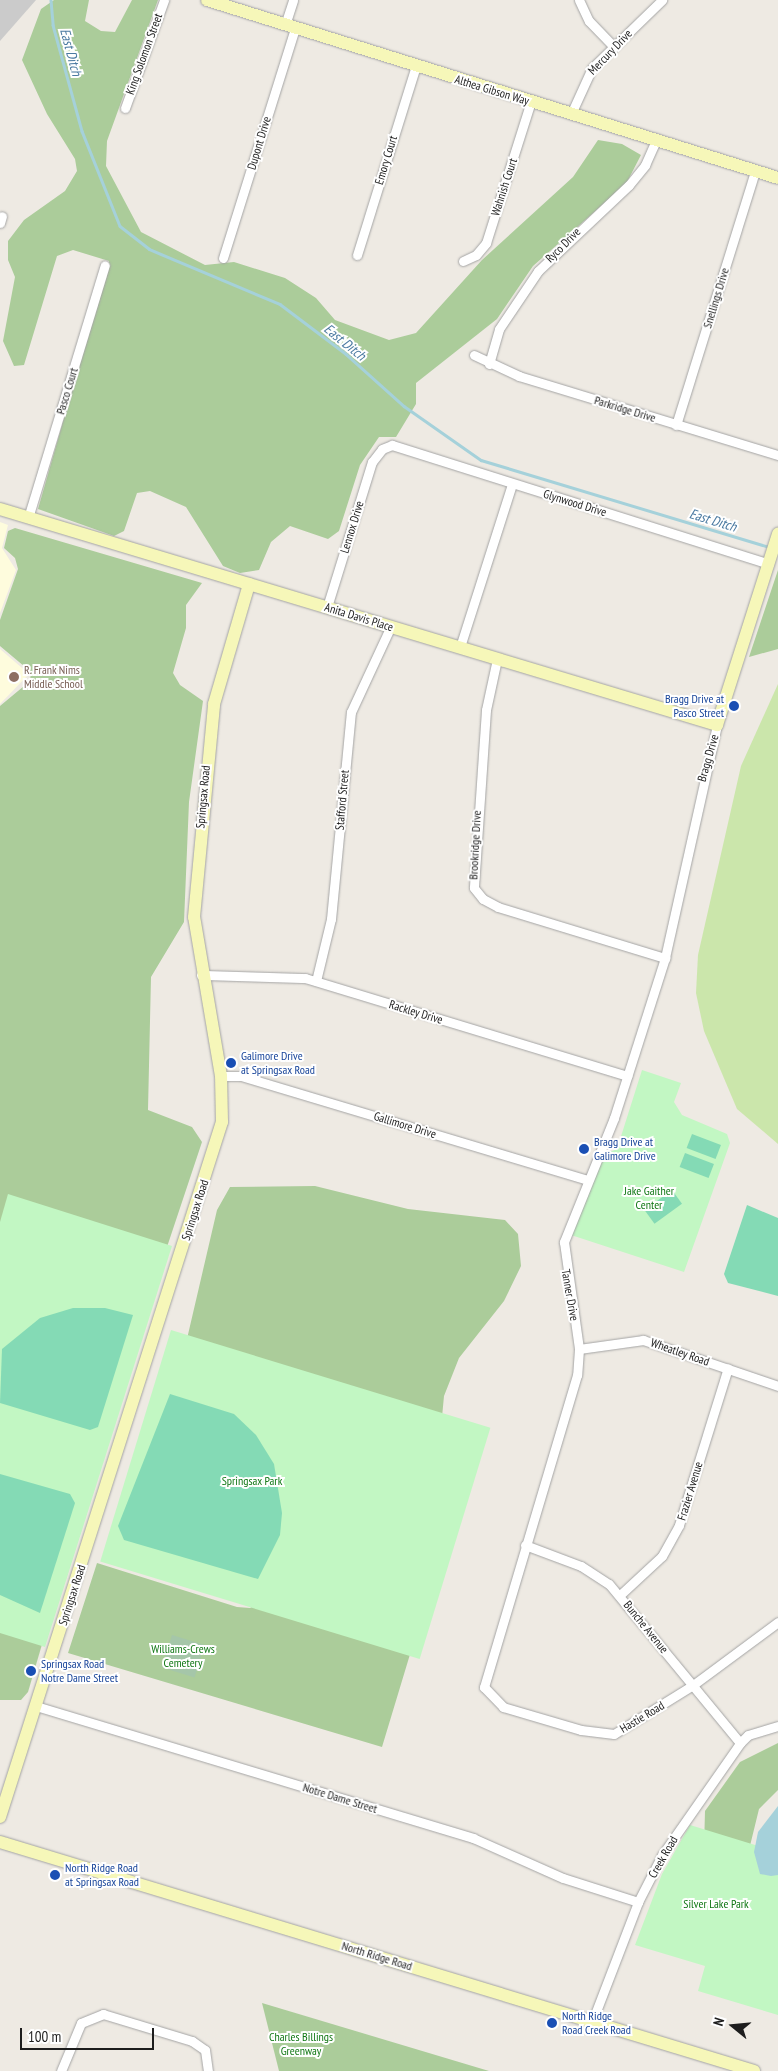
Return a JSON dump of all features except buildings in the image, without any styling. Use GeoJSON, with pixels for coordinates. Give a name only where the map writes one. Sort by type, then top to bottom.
{"type":"FeatureCollection","features":[{"type":"Feature","properties":{"kind":"street","name":"King Solomon Street"},"geometry":{"type":"LineString","coordinates":[[125,108],[164,0]]}},
{"type":"Feature","properties":{"kind":"street","name":"Althea Gibson Way"},"geometry":{"type":"LineString","coordinates":[[207,0],[778,178]]}},
{"type":"Feature","properties":{"kind":"street","name":"Dupont Drive"},"geometry":{"type":"LineString","coordinates":[[223,258],[290,27],[293,0]]}},
{"type":"Feature","properties":{"kind":"street"},"geometry":{"type":"LineString","coordinates":[[579,0],[589,21],[614,47]]}},
{"type":"Feature","properties":{"kind":"street","name":"Mercury Drive"},"geometry":{"type":"LineString","coordinates":[[571,114],[585,77],[662,0]]}},
{"type":"Feature","properties":{"kind":"street","name":"Emory Court"},"geometry":{"type":"LineString","coordinates":[[357,255],[416,66]]}},
{"type":"Feature","properties":{"kind":"street","name":"Wahnish Court"},"geometry":{"type":"LineString","coordinates":[[463,261],[476,255],[486,243],[530,101]]}},
{"type":"Feature","properties":{"kind":"street","name":"Ryco Drive"},"geometry":{"type":"LineString","coordinates":[[489,364],[499,329],[538,272],[629,185],[645,164],[656,140]]}},
{"type":"Feature","properties":{"kind":"street","name":"Snellings Drive"},"geometry":{"type":"LineString","coordinates":[[676,425],[755,171]]}},
{"type":"Feature","properties":{"kind":"street","name":"Pasco Court"},"geometry":{"type":"LineString","coordinates":[[28,518],[106,265]]}},
{"type":"Feature","properties":{"kind":"street","name":"Parkridge Drive"},"geometry":{"type":"LineString","coordinates":[[474,355],[489,364],[778,456]]}},
{"type":"Feature","properties":{"kind":"street","name":"Glynwood Drive"},"geometry":{"type":"LineString","coordinates":[[382,449],[398,446],[512,484],[770,560]]}},
{"type":"Feature","properties":{"kind":"street","name":"Lennox Drive"},"geometry":{"type":"LineString","coordinates":[[327,607],[372,462],[382,449]]}},
{"type":"Feature","properties":{"kind":"street"},"geometry":{"type":"LineString","coordinates":[[460,647],[512,484]]}},
{"type":"Feature","properties":{"kind":"street","name":"Anita Davis Place"},"geometry":{"type":"LineString","coordinates":[[0,509],[717,725]]}},
{"type":"Feature","properties":{"kind":"street","name":"Bragg Drive"},"geometry":{"type":"LineString","coordinates":[[680,899],[700,788],[717,725],[777,538]]}},
{"type":"Feature","properties":{"kind":"street","name":"Springsax Road"},"geometry":{"type":"LineString","coordinates":[[0,1817],[214,1150],[224,1108],[221,1076],[201,975],[194,917],[208,746],[221,675],[249,584]]}},
{"type":"Feature","properties":{"kind":"street","name":"Stafford Street"},"geometry":{"type":"LineString","coordinates":[[316,981],[331,920],[351,712],[391,626]]}},
{"type":"Feature","properties":{"kind":"street","name":"Brookridge Drive"},"geometry":{"type":"LineString","coordinates":[[497,658],[486,710],[474,888],[483,900],[498,907],[665,958]]}},
{"type":"Feature","properties":{"kind":"street","name":"Tanner Drive"},"geometry":{"type":"LineString","coordinates":[[488,1696],[485,1673],[575,1384],[579,1349],[564,1242],[627,1076],[665,958],[680,899]]}},
{"type":"Feature","properties":{"kind":"street","name":"Rackley Drive"},"geometry":{"type":"LineString","coordinates":[[201,975],[316,981],[627,1076]]}},
{"type":"Feature","properties":{"kind":"street","name":"Gallimore Drive"},"geometry":{"type":"LineString","coordinates":[[221,1076],[241,1076],[588,1180]]}},
{"type":"Feature","properties":{"kind":"street","name":"Wheatley Road"},"geometry":{"type":"LineString","coordinates":[[579,1349],[643,1340],[778,1386]]}},
{"type":"Feature","properties":{"kind":"street","name":"Frazier Avenue"},"geometry":{"type":"LineString","coordinates":[[620,1595],[662,1556],[679,1525],[728,1368]]}},
{"type":"Feature","properties":{"kind":"street","name":"Bunche Avenue"},"geometry":{"type":"LineString","coordinates":[[525,1545],[582,1566],[620,1595],[740,1743]]}},
{"type":"Feature","properties":{"kind":"street","name":"Hastie Road"},"geometry":{"type":"LineString","coordinates":[[488,1696],[503,1707],[580,1730],[614,1734],[693,1685],[778,1622]]}},
{"type":"Feature","properties":{"kind":"street","name":"Notre Dame Street"},"geometry":{"type":"LineString","coordinates":[[36,1706],[473,1838],[563,1878],[638,1902]]}},
{"type":"Feature","properties":{"kind":"street","name":"Creek Road"},"geometry":{"type":"LineString","coordinates":[[592,2022],[638,1902],[666,1849],[740,1743],[748,1735],[778,1726]]}},
{"type":"Feature","properties":{"kind":"street","name":"North Ridge Road"},"geometry":{"type":"LineString","coordinates":[[0,1842],[754,2071]]}},
{"type":"Feature","properties":{"kind":"street"},"geometry":{"type":"LineString","coordinates":[[61,2071],[81,2023],[103,2014],[192,2041],[205,2050],[208,2071]]}},
{"type":"Feature","properties":{"kind":"shaded area"},"geometry":{"type":"Polygon","coordinates":[[[0,0],[36,0],[0,41],[0,0]]]}},
{"type":"Feature","properties":{"kind":"shaded area"},"geometry":{"type":"Polygon","coordinates":[[[0,522],[8,525],[2,548],[16,570],[0,613],[0,522]]]}},
{"type":"Feature","properties":{"kind":"shaded area","name":"R. Frank Nims Middle School"},"geometry":{"type":"Polygon","coordinates":[[[0,649],[29,674],[0,704],[0,649]]]}},
{"type":"Feature","properties":{"kind":"green space"},"geometry":{"type":"Polygon","coordinates":[[[54,0],[89,0],[85,21],[101,31],[115,32],[132,0],[158,0],[107,141],[106,166],[141,232],[205,265],[234,262],[285,278],[316,298],[335,320],[389,340],[416,333],[482,260],[573,177],[598,140],[622,144],[641,155],[626,184],[533,266],[497,319],[416,383],[416,404],[396,437],[379,437],[360,465],[339,531],[328,539],[290,526],[271,542],[259,570],[240,573],[223,566],[186,507],[150,491],[137,493],[124,531],[114,536],[38,509],[109,261],[73,250],[57,256],[24,365],[14,366],[3,341],[15,277],[8,260],[8,241],[24,220],[65,191],[77,171],[75,159],[47,114],[22,60],[41,9],[54,0]]]}},
{"type":"Feature","properties":{"kind":"green space"},"geometry":{"type":"Polygon","coordinates":[[[15,528],[202,583],[186,605],[186,628],[173,673],[180,685],[203,701],[189,802],[184,922],[151,977],[148,1110],[192,1127],[202,1142],[154,1286],[0,1248],[0,706],[30,681],[31,672],[0,646],[0,620],[18,569],[15,558],[4,548],[8,531],[15,528]]]}},
{"type":"Feature","properties":{"kind":"green space"},"geometry":{"type":"Polygon","coordinates":[[[778,570],[778,649],[749,657],[778,570]]]}},
{"type":"Feature","properties":{"kind":"green space"},"geometry":{"type":"Polygon","coordinates":[[[778,684],[778,1144],[737,1109],[704,1031],[696,993],[698,955],[741,766],[778,684]]]}},
{"type":"Feature","properties":{"kind":"green space","name":"Jake Gaither Center"},"geometry":{"type":"Polygon","coordinates":[[[642,1070],[681,1083],[674,1102],[682,1115],[727,1134],[730,1143],[684,1272],[571,1235],[605,1154],[617,1149],[642,1070]]]}},
{"type":"Feature","properties":{"kind":"green space"},"geometry":{"type":"Polygon","coordinates":[[[692,1134],[721,1145],[716,1159],[687,1148],[692,1134]]]}},
{"type":"Feature","properties":{"kind":"green space"},"geometry":{"type":"Polygon","coordinates":[[[685,1153],[714,1164],[709,1178],[680,1167],[685,1153]]]}},
{"type":"Feature","properties":{"kind":"green space"},"geometry":{"type":"Polygon","coordinates":[[[315,1186],[408,1209],[505,1220],[518,1234],[521,1266],[504,1301],[459,1358],[444,1396],[424,1608],[382,1747],[68,1653],[97,1563],[237,1607],[250,1608],[266,1599],[183,1356],[217,1210],[230,1187],[315,1186]]]}},
{"type":"Feature","properties":{"kind":"green space"},"geometry":{"type":"Polygon","coordinates":[[[672,1190],[682,1204],[654,1224],[644,1210],[672,1190]]]}},
{"type":"Feature","properties":{"kind":"green space"},"geometry":{"type":"Polygon","coordinates":[[[8,1194],[172,1246],[45,1647],[0,1633],[0,1222],[8,1194]]]}},
{"type":"Feature","properties":{"kind":"green space"},"geometry":{"type":"Polygon","coordinates":[[[747,1205],[778,1218],[778,1296],[728,1283],[724,1274],[747,1205]]]}},
{"type":"Feature","properties":{"kind":"green space"},"geometry":{"type":"Polygon","coordinates":[[[73,1308],[105,1308],[133,1315],[98,1427],[90,1430],[0,1403],[2,1349],[40,1318],[73,1308]]]}},
{"type":"Feature","properties":{"kind":"green space","name":"Springsax Park"},"geometry":{"type":"Polygon","coordinates":[[[171,1330],[490,1428],[420,1659],[100,1561],[171,1330]]]}},
{"type":"Feature","properties":{"kind":"green space"},"geometry":{"type":"Polygon","coordinates":[[[170,1394],[234,1414],[256,1435],[274,1464],[282,1513],[280,1535],[258,1579],[124,1540],[118,1526],[170,1394]]]}},
{"type":"Feature","properties":{"kind":"green space"},"geometry":{"type":"Polygon","coordinates":[[[0,1474],[70,1494],[75,1503],[40,1613],[0,1595],[0,1474]]]}},
{"type":"Feature","properties":{"kind":"green space"},"geometry":{"type":"Polygon","coordinates":[[[0,1618],[43,1641],[28,1692],[21,1700],[0,1700],[0,1618]]]}},
{"type":"Feature","properties":{"kind":"green space","name":"Williams-Crews Cemetery"},"geometry":{"type":"Polygon","coordinates":[[[172,1635],[205,1645],[195,1677],[162,1668],[172,1635]]]}},
{"type":"Feature","properties":{"kind":"green space"},"geometry":{"type":"Polygon","coordinates":[[[778,1743],[778,1790],[759,1809],[748,1854],[704,1848],[705,1811],[740,1762],[778,1743]]]}},
{"type":"Feature","properties":{"kind":"green space","name":"Silver Lake Park"},"geometry":{"type":"Polygon","coordinates":[[[690,1825],[778,1852],[778,2015],[698,1991],[705,1966],[635,1945],[662,1874],[690,1825]]]}},
{"type":"Feature","properties":{"kind":"green space","name":"Charles Billings Greenway"},"geometry":{"type":"Polygon","coordinates":[[[262,2003],[489,2071],[279,2071],[262,2003]]]}},
{"type":"Feature","properties":{"kind":"water"},"geometry":{"type":"Polygon","coordinates":[[[778,1806],[778,1875],[771,1876],[760,1874],[754,1852],[758,1832],[778,1806]]]}},
{"type":"Feature","properties":{"kind":"waterway","name":"East Ditch"},"geometry":{"type":"LineString","coordinates":[[51,0],[53,25],[82,131],[120,226],[149,249],[280,304],[346,354],[404,406],[481,460],[770,547]]}},
{"type":"Feature","properties":{"kind":"place","name":"R. Frank Nims Middle School"},"geometry":{"type":"Point","coordinates":[14,677]}},
{"type":"Feature","properties":{"kind":"place","name":"Bragg Drive at Pasco Street"},"geometry":{"type":"Point","coordinates":[734,706]}},
{"type":"Feature","properties":{"kind":"place","name":"Galimore Drive at Springsax Road"},"geometry":{"type":"Point","coordinates":[231,1063]}},
{"type":"Feature","properties":{"kind":"place","name":"Bragg Drive at Galimore Drive"},"geometry":{"type":"Point","coordinates":[584,1149]}},
{"type":"Feature","properties":{"kind":"place","name":"Springsax Road Notre Dame Street"},"geometry":{"type":"Point","coordinates":[31,1671]}},
{"type":"Feature","properties":{"kind":"place","name":"North Ridge Road at Springsax Road"},"geometry":{"type":"Point","coordinates":[55,1875]}},
{"type":"Feature","properties":{"kind":"place","name":"North Ridge Road Creek Road"},"geometry":{"type":"Point","coordinates":[552,2023]}}]}
